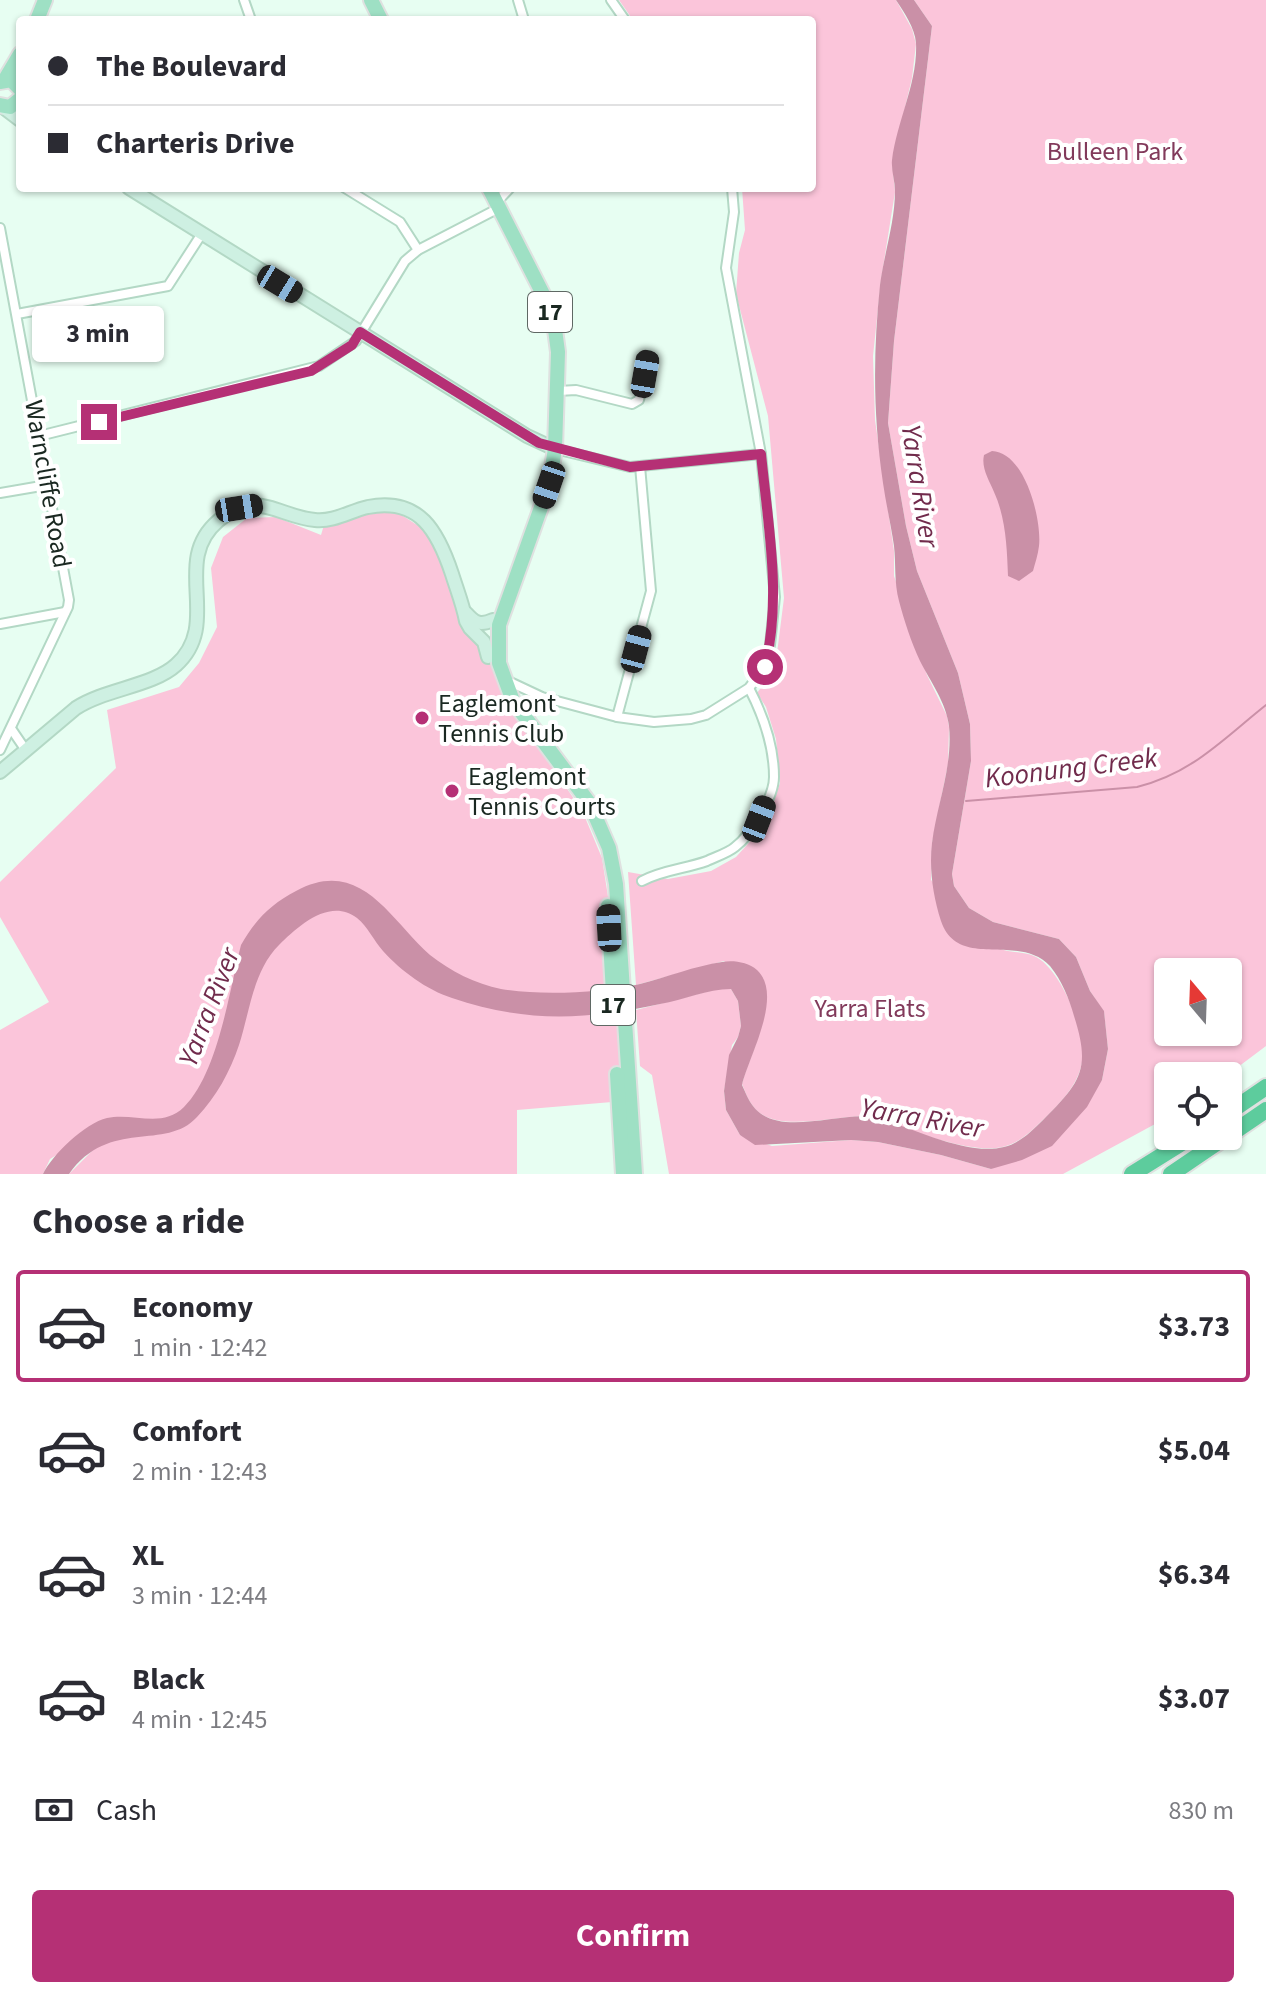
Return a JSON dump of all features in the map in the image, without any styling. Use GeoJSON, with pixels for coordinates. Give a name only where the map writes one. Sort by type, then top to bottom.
{"type":"FeatureCollection","features":[{"type":"Feature","properties":{"kind":"highway"},"geometry":{"type":"LineString","coordinates":[[1242,1103],[1266,1087]]}},
{"type":"Feature","properties":{"kind":"highway"},"geometry":{"type":"LineString","coordinates":[[1242,1126],[1266,1110]]}},
{"type":"Feature","properties":{"kind":"highway"},"geometry":{"type":"LineString","coordinates":[[1132,1174],[1171,1150]]}},
{"type":"Feature","properties":{"kind":"highway"},"geometry":{"type":"LineString","coordinates":[[1171,1174],[1207,1150]]}},
{"type":"Feature","properties":{"kind":"main road"},"geometry":{"type":"LineString","coordinates":[[2,106],[16,105],[15,85]]}},
{"type":"Feature","properties":{"kind":"main road","name":"17"},"geometry":{"type":"LineString","coordinates":[[491,192],[535,275],[554,322],[558,391],[555,449],[549,485],[499,625],[498,652],[502,675],[513,701],[576,782],[602,826],[609,848],[616,884],[614,928],[622,1081],[623,1174]]}},
{"type":"Feature","properties":{"kind":"main road","name":"17"},"geometry":{"type":"LineString","coordinates":[[521,561],[511,573],[493,620],[488,657],[500,692],[587,817],[600,850],[614,928]]}},
{"type":"Feature","properties":{"kind":"main road","name":"17"},"geometry":{"type":"LineString","coordinates":[[622,1081],[635,1174]]}},
{"type":"Feature","properties":{"kind":"street"},"geometry":{"type":"LineString","coordinates":[[135,192],[539,443],[630,467],[761,454]]}},
{"type":"Feature","properties":{"kind":"street"},"geometry":{"type":"LineString","coordinates":[[351,192],[400,222],[418,250]]}},
{"type":"Feature","properties":{"kind":"street"},"geometry":{"type":"LineString","coordinates":[[39,436],[311,371],[352,345],[405,261],[418,250],[498,206],[507,192]]}},
{"type":"Feature","properties":{"kind":"street"},"geometry":{"type":"LineString","coordinates":[[502,675],[511,684],[542,697],[617,717],[654,722],[691,719],[717,709],[749,688],[765,667],[775,597],[761,454],[726,268],[734,212],[732,192]]}},
{"type":"Feature","properties":{"kind":"street","name":"Warncliffe Road"},"geometry":{"type":"LineString","coordinates":[[0,228],[69,600],[12,730],[2,743],[0,751],[4,768]]}},
{"type":"Feature","properties":{"kind":"street"},"geometry":{"type":"LineString","coordinates":[[17,314],[168,286],[201,235]]}},
{"type":"Feature","properties":{"kind":"street"},"geometry":{"type":"LineString","coordinates":[[558,391],[576,390],[632,404],[639,400],[642,393],[649,356]]}},
{"type":"Feature","properties":{"kind":"street"},"geometry":{"type":"LineString","coordinates":[[617,717],[651,591],[640,466]]}},
{"type":"Feature","properties":{"kind":"street"},"geometry":{"type":"LineString","coordinates":[[0,493],[47,485]]}},
{"type":"Feature","properties":{"kind":"street"},"geometry":{"type":"LineString","coordinates":[[4,768],[90,699],[165,673],[186,655],[199,624],[195,563],[199,544],[220,519],[239,508],[258,505],[273,507],[315,520],[342,516],[366,507],[386,505],[404,508],[437,534],[470,628],[484,642],[488,657]]}},
{"type":"Feature","properties":{"kind":"street"},"geometry":{"type":"LineString","coordinates":[[464,610],[474,622],[480,624],[493,620]]}},
{"type":"Feature","properties":{"kind":"street"},"geometry":{"type":"LineString","coordinates":[[0,624],[65,612]]}},
{"type":"Feature","properties":{"kind":"street"},"geometry":{"type":"LineString","coordinates":[[642,881],[654,874],[706,861],[735,847],[759,819],[774,780],[761,711],[749,688]]}},
{"type":"Feature","properties":{"kind":"street"},"geometry":{"type":"LineString","coordinates":[[528,720],[525,701],[542,697]]}},
{"type":"Feature","properties":{"kind":"street"},"geometry":{"type":"LineString","coordinates":[[12,730],[25,749]]}},
{"type":"Feature","properties":{"kind":"green space","name":"Yarra Flats"},"geometry":{"type":"Polygon","coordinates":[[[619,0],[896,0],[912,29],[916,44],[912,78],[892,162],[895,192],[873,356],[875,420],[894,551],[894,576],[927,675],[947,716],[949,727],[948,764],[932,843],[931,880],[994,946],[1034,956],[1053,972],[1069,1000],[1083,1044],[1082,1064],[1071,1088],[1034,1128],[1009,1145],[985,1148],[956,1144],[875,1117],[793,1122],[763,1115],[751,1104],[742,1084],[759,1033],[765,1001],[724,961],[636,985],[628,872],[668,879],[711,871],[736,857],[766,824],[780,783],[776,739],[766,707],[757,693],[775,669],[784,598],[768,416],[736,294],[739,253],[745,230],[742,192],[816,192],[816,16],[630,16],[619,0]]]}},
{"type":"Feature","properties":{"kind":"green space","name":"Bulleen Park"},"geometry":{"type":"Polygon","coordinates":[[[914,0],[1266,0],[1266,1046],[1242,1064],[1154,1062],[1154,1125],[1063,1174],[669,1174],[652,1075],[640,1066],[636,1010],[717,989],[731,989],[738,1001],[741,1026],[732,1045],[724,1091],[726,1110],[740,1135],[772,1146],[851,1140],[878,1142],[991,1169],[1102,1080],[1108,1049],[1104,1012],[1090,991],[1076,957],[1059,939],[993,922],[969,908],[954,886],[952,874],[971,761],[970,724],[958,673],[917,571],[906,526],[888,423],[894,341],[932,26],[914,0]]]}},
{"type":"Feature","properties":{"kind":"green space"},"geometry":{"type":"Polygon","coordinates":[[[368,511],[400,514],[434,536],[489,653],[503,698],[582,810],[602,858],[609,903],[624,1101],[517,1110],[517,1174],[69,1174],[95,1148],[107,1142],[116,1118],[50,1159],[43,1174],[0,1174],[0,1030],[49,1002],[0,917],[0,882],[116,768],[107,710],[179,687],[199,663],[217,627],[211,568],[223,537],[247,518],[276,517],[321,535],[324,525],[368,511]]]}},
{"type":"Feature","properties":{"kind":"shaded area"},"geometry":{"type":"Polygon","coordinates":[[[896,0],[914,0],[932,26],[894,341],[888,423],[917,571],[958,673],[970,724],[971,761],[952,874],[954,886],[969,908],[993,922],[1059,939],[1076,957],[1090,991],[1104,1011],[1108,1049],[1102,1080],[1087,1107],[1052,1146],[1022,1160],[991,1169],[878,1142],[851,1140],[755,1145],[740,1135],[726,1110],[724,1091],[729,1055],[741,1026],[738,1001],[731,989],[581,1016],[505,1012],[443,995],[424,985],[390,958],[357,918],[347,912],[336,911],[315,916],[270,955],[253,992],[231,1065],[216,1093],[197,1117],[169,1133],[119,1140],[102,1146],[85,1157],[69,1174],[43,1174],[70,1141],[98,1121],[117,1117],[157,1119],[175,1114],[184,1107],[206,1074],[214,1053],[241,945],[246,936],[279,901],[319,882],[339,881],[356,887],[387,910],[438,961],[473,980],[501,989],[552,993],[589,991],[640,984],[722,962],[749,965],[757,970],[764,981],[767,994],[762,1026],[742,1085],[753,1106],[765,1116],[779,1121],[868,1116],[959,1145],[990,1149],[1020,1140],[1039,1124],[1074,1084],[1082,1062],[1079,1034],[1062,984],[1050,966],[1037,956],[1022,952],[961,944],[949,936],[941,921],[934,892],[932,843],[947,770],[949,726],[941,700],[914,646],[899,601],[876,408],[875,360],[880,285],[895,203],[892,160],[916,58],[914,32],[896,0]]]}},
{"type":"Feature","properties":{"kind":"shaded area"},"geometry":{"type":"Polygon","coordinates":[[[992,451],[1004,454],[1022,475],[1038,520],[1039,546],[1033,571],[1019,581],[1008,576],[1003,523],[983,460],[984,455],[992,451]]]}},
{"type":"Feature","properties":{"kind":"waterway","name":"Koonung Creek"},"geometry":{"type":"LineString","coordinates":[[966,801],[1137,787],[1157,781],[1206,754],[1266,705]]}},
{"type":"Feature","properties":{"kind":"place","name":"Eaglemont Tennis Club"},"geometry":{"type":"Point","coordinates":[422,718]}},
{"type":"Feature","properties":{"kind":"place","name":"Eaglemont Tennis Courts"},"geometry":{"type":"Point","coordinates":[452,791]}},
{"type":"Feature","properties":{"kind":"route"},"geometry":{"type":"LineString","coordinates":[[99,422],[311,371],[352,345],[360,332],[539,443],[555,449],[630,467],[761,454],[775,597],[765,667]]}},
{"type":"Feature","properties":{"kind":"water label","name":"Yarra River"},"geometry":{"type":"Point","coordinates":[920,486]}},
{"type":"Feature","properties":{"kind":"water label","name":"Yarra River"},"geometry":{"type":"Point","coordinates":[209,1007]}},
{"type":"Feature","properties":{"kind":"water label","name":"Yarra River"},"geometry":{"type":"Point","coordinates":[922,1118]}}]}
